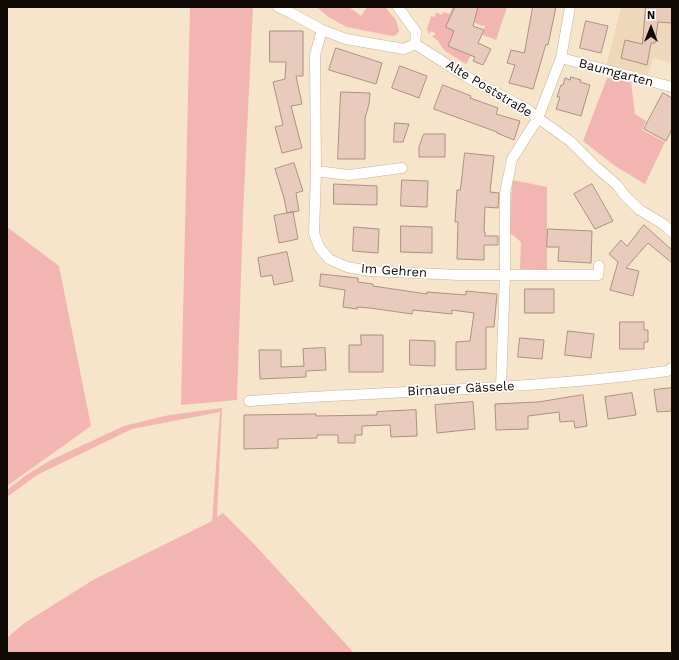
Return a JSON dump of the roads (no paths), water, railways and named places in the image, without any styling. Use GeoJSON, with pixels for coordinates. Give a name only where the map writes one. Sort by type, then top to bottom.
{"type":"FeatureCollection","features":[{"type":"Feature","properties":{"kind":"street"},"geometry":{"type":"LineString","coordinates":[[278,7],[322,30],[346,39],[404,49],[415,44],[416,32],[398,7]]}},
{"type":"Feature","properties":{"kind":"street"},"geometry":{"type":"LineString","coordinates":[[501,387],[505,274],[505,193],[512,159],[538,118],[561,58],[570,7]]}},
{"type":"Feature","properties":{"kind":"street","name":"Im Gehren"},"geometry":{"type":"LineString","coordinates":[[322,30],[315,55],[316,171],[314,234],[318,247],[330,259],[347,267],[369,271],[459,275],[598,275],[599,266]]}},
{"type":"Feature","properties":{"kind":"street","name":"Alte Poststraße"},"geometry":{"type":"LineString","coordinates":[[415,44],[467,77],[527,108],[538,118],[570,141],[617,185],[626,197],[640,210],[663,224],[672,232]]}},
{"type":"Feature","properties":{"kind":"street","name":"Baumgarten"},"geometry":{"type":"LineString","coordinates":[[561,58],[672,87]]}},
{"type":"Feature","properties":{"kind":"street"},"geometry":{"type":"LineString","coordinates":[[316,171],[349,175],[402,168]]}},
{"type":"Feature","properties":{"kind":"street","name":"Birnauer Gässele"},"geometry":{"type":"LineString","coordinates":[[249,401],[501,387],[624,377],[667,371],[672,368]]}}]}
